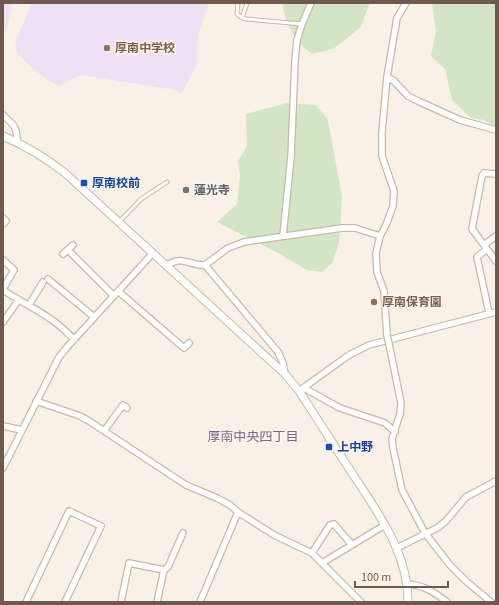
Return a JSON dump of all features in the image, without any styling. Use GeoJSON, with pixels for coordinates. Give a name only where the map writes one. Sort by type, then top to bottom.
{"type":"FeatureCollection","features":[{"type":"Feature","properties":{"kind":"street"},"geometry":{"type":"LineString","coordinates":[[283,236],[291,157],[297,40],[311,3]]}},
{"type":"Feature","properties":{"kind":"street"},"geometry":{"type":"LineString","coordinates":[[406,3],[397,18],[387,77],[382,132],[384,164],[392,182],[394,198],[393,206],[380,236],[376,253],[377,272],[384,292],[387,335],[401,403],[400,414],[392,439],[392,448],[402,490],[425,533],[455,571],[491,602]]}},
{"type":"Feature","properties":{"kind":"street"},"geometry":{"type":"LineString","coordinates":[[387,77],[408,96],[418,101],[460,120],[496,130]]}},
{"type":"Feature","properties":{"kind":"street"},"geometry":{"type":"LineString","coordinates":[[3,115],[15,126],[17,132],[17,142]]}},
{"type":"Feature","properties":{"kind":"street"},"geometry":{"type":"LineString","coordinates":[[3,136],[17,142],[50,161],[80,186],[302,390],[385,525],[397,548],[402,561],[407,584],[408,602]]}},
{"type":"Feature","properties":{"kind":"street"},"geometry":{"type":"LineString","coordinates":[[496,174],[484,173],[482,176],[472,229],[496,260]]}},
{"type":"Feature","properties":{"kind":"street"},"geometry":{"type":"LineString","coordinates":[[3,218],[6,220],[3,224]]}},
{"type":"Feature","properties":{"kind":"street"},"geometry":{"type":"LineString","coordinates":[[205,265],[222,251],[235,244],[283,236],[342,228],[355,228],[380,236]]}},
{"type":"Feature","properties":{"kind":"street"},"geometry":{"type":"LineString","coordinates":[[489,313],[477,257],[496,236]]}},
{"type":"Feature","properties":{"kind":"street"},"geometry":{"type":"LineString","coordinates":[[63,254],[73,245]]}},
{"type":"Feature","properties":{"kind":"street"},"geometry":{"type":"LineString","coordinates":[[68,250],[116,293],[184,348],[189,343]]}},
{"type":"Feature","properties":{"kind":"street"},"geometry":{"type":"LineString","coordinates":[[3,468],[59,357],[153,253]]}},
{"type":"Feature","properties":{"kind":"street"},"geometry":{"type":"LineString","coordinates":[[3,260],[14,270],[3,290],[18,301],[29,305],[54,321],[74,339]]}},
{"type":"Feature","properties":{"kind":"street"},"geometry":{"type":"LineString","coordinates":[[166,266],[173,261],[178,260],[205,265],[278,352],[283,363],[285,374]]}},
{"type":"Feature","properties":{"kind":"street"},"geometry":{"type":"LineString","coordinates":[[29,305],[46,281],[94,317]]}},
{"type":"Feature","properties":{"kind":"street"},"geometry":{"type":"LineString","coordinates":[[3,322],[18,301]]}},
{"type":"Feature","properties":{"kind":"street"},"geometry":{"type":"LineString","coordinates":[[302,390],[349,355],[369,345],[496,312]]}},
{"type":"Feature","properties":{"kind":"street"},"geometry":{"type":"LineString","coordinates":[[302,390],[340,408],[385,422],[395,432]]}},
{"type":"Feature","properties":{"kind":"street"},"geometry":{"type":"LineString","coordinates":[[36,401],[80,416],[186,485],[230,505],[238,512],[274,535],[312,553],[361,602]]}},
{"type":"Feature","properties":{"kind":"street"},"geometry":{"type":"LineString","coordinates":[[104,431],[123,405],[127,408]]}},
{"type":"Feature","properties":{"kind":"street"},"geometry":{"type":"LineString","coordinates":[[3,426],[22,430]]}},
{"type":"Feature","properties":{"kind":"street"},"geometry":{"type":"LineString","coordinates":[[397,548],[437,528],[446,521],[466,497],[496,481]]}},
{"type":"Feature","properties":{"kind":"street"},"geometry":{"type":"LineString","coordinates":[[26,602],[69,511],[101,526],[64,602]]}},
{"type":"Feature","properties":{"kind":"street"},"geometry":{"type":"LineString","coordinates":[[200,602],[238,512]]}},
{"type":"Feature","properties":{"kind":"street"},"geometry":{"type":"LineString","coordinates":[[312,553],[330,525],[334,524],[352,545]]}},
{"type":"Feature","properties":{"kind":"street"},"geometry":{"type":"LineString","coordinates":[[322,563],[385,525]]}},
{"type":"Feature","properties":{"kind":"street"},"geometry":{"type":"LineString","coordinates":[[157,602],[164,570],[168,566],[183,533]]}},
{"type":"Feature","properties":{"kind":"street"},"geometry":{"type":"LineString","coordinates":[[121,602],[129,563],[164,570]]}},
{"type":"Feature","properties":{"kind":"street"},"geometry":{"type":"LineString","coordinates":[[407,584],[417,584],[433,591],[447,602]]}},
{"type":"Feature","properties":{"kind":"lane"},"geometry":{"type":"LineString","coordinates":[[238,3],[237,14],[242,18],[302,24]]}},
{"type":"Feature","properties":{"kind":"lane"},"geometry":{"type":"LineString","coordinates":[[242,18],[247,3]]}},
{"type":"Feature","properties":{"kind":"lane"},"geometry":{"type":"LineString","coordinates":[[118,222],[141,199],[167,182]]}},
{"type":"Feature","properties":{"kind":"shaded area"},"geometry":{"type":"Polygon","coordinates":[[[3,3],[12,3],[7,29],[3,34],[3,3]]]}},
{"type":"Feature","properties":{"kind":"shaded area","name":"厚南中学校"},"geometry":{"type":"Polygon","coordinates":[[[32,3],[209,3],[198,35],[197,65],[181,94],[175,90],[81,75],[59,86],[46,79],[18,54],[15,43],[32,3]]]}},
{"type":"Feature","properties":{"kind":"green space"},"geometry":{"type":"Polygon","coordinates":[[[282,3],[370,3],[360,28],[333,49],[312,54],[297,42],[286,20],[282,3]]]}},
{"type":"Feature","properties":{"kind":"green space"},"geometry":{"type":"Polygon","coordinates":[[[432,3],[496,3],[496,127],[484,120],[471,118],[452,100],[445,69],[431,56],[436,32],[432,3]]]}},
{"type":"Feature","properties":{"kind":"green space"},"geometry":{"type":"Polygon","coordinates":[[[287,103],[316,105],[328,120],[342,197],[339,243],[332,263],[322,272],[307,270],[278,253],[217,222],[237,204],[240,176],[238,161],[247,146],[246,114],[287,103]]]}},
{"type":"Feature","properties":{"kind":"place","name":"厚南中学校"},"geometry":{"type":"Point","coordinates":[107,48]}},
{"type":"Feature","properties":{"kind":"place","name":"厚南校前"},"geometry":{"type":"Point","coordinates":[84,183]}},
{"type":"Feature","properties":{"kind":"place","name":"蓮光寺"},"geometry":{"type":"Point","coordinates":[186,190]}},
{"type":"Feature","properties":{"kind":"place","name":"厚南保育園"},"geometry":{"type":"Point","coordinates":[374,302]}},
{"type":"Feature","properties":{"kind":"place","name":"上中野"},"geometry":{"type":"Point","coordinates":[329,447]}},
{"type":"Feature","properties":{"kind":"district","name":"厚南中央四丁目"},"geometry":{"type":"Point","coordinates":[253,437]}}]}
